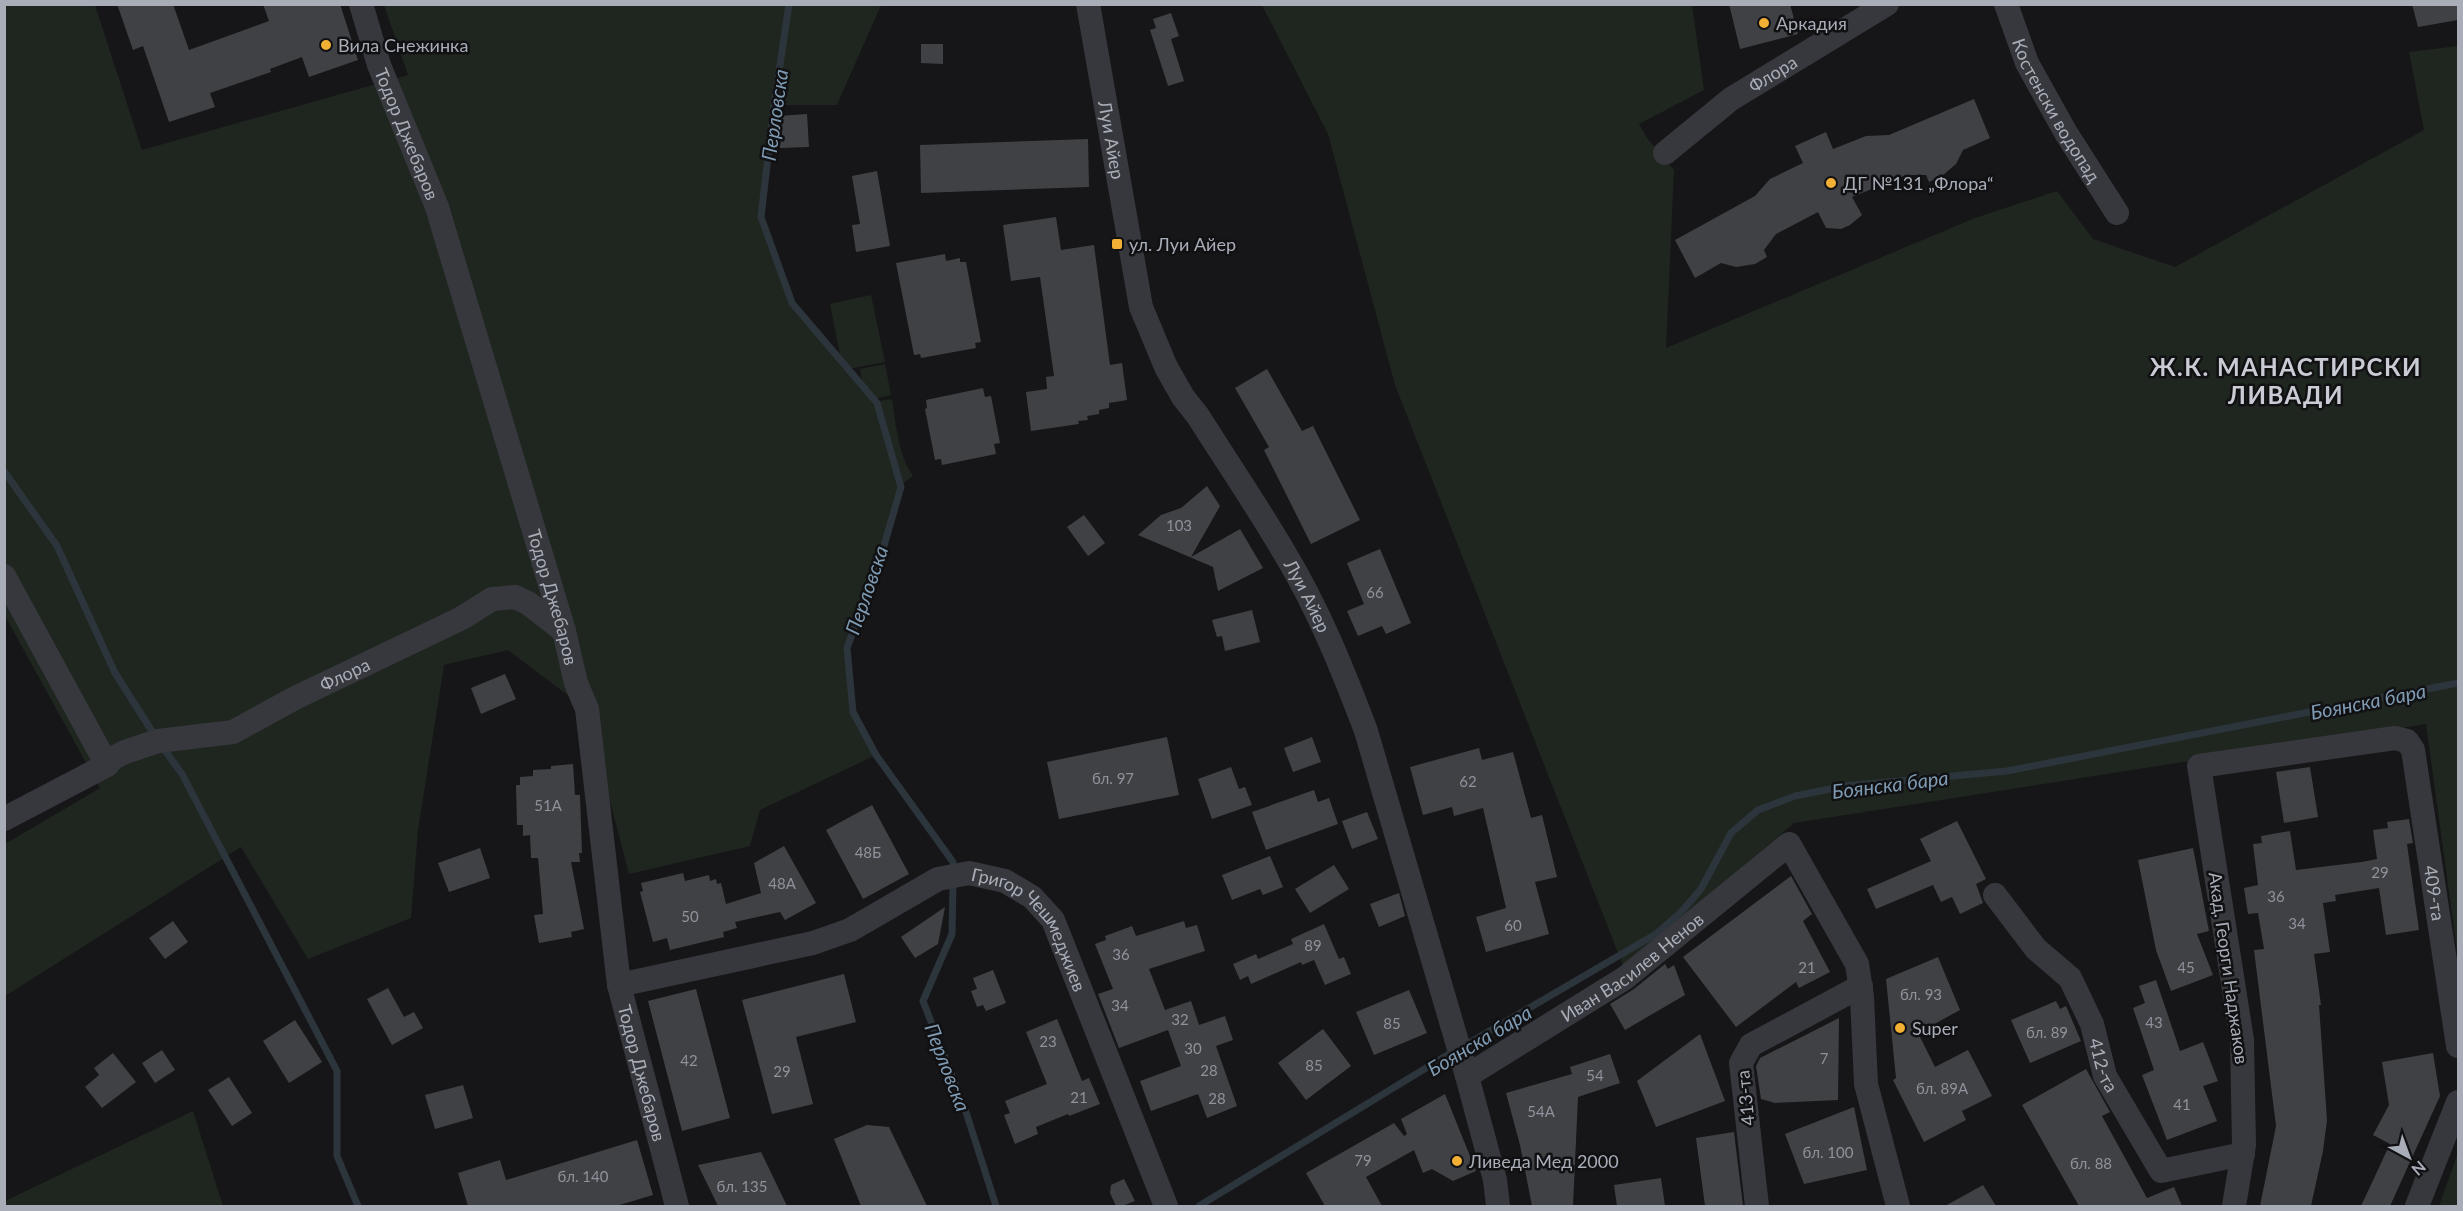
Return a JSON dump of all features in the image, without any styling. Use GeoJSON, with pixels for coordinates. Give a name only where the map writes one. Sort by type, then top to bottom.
{"type":"FeatureCollection","features":[{"type":"Feature","properties":{"kind":"street","name":"Тодор Джебаров"},"geometry":{"type":"LineString","coordinates":[[361,4],[379,65],[437,207],[564,631],[576,683],[586,710],[619,985],[677,1206]]}},
{"type":"Feature","properties":{"kind":"street","name":"Луи Айер"},"geometry":{"type":"LineString","coordinates":[[1088,4],[1141,307],[1166,367],[1183,397],[1198,416],[1285,553],[1328,637],[1366,731],[1495,1180],[1498,1206]]}},
{"type":"Feature","properties":{"kind":"street","name":"Флора"},"geometry":{"type":"LineString","coordinates":[[1665,153],[1731,99],[1887,4]]}},
{"type":"Feature","properties":{"kind":"street","name":"Костенски водопад"},"geometry":{"type":"LineString","coordinates":[[2006,4],[2027,63],[2066,133],[2117,213]]}},
{"type":"Feature","properties":{"kind":"street"},"geometry":{"type":"LineString","coordinates":[[4,576],[110,761]]}},
{"type":"Feature","properties":{"kind":"street","name":"Флора"},"geometry":{"type":"LineString","coordinates":[[4,819],[110,761],[158,741],[233,732],[295,698],[462,618],[492,599],[515,597],[528,603],[564,631]]}},
{"type":"Feature","properties":{"kind":"street","name":"Акад. Георги Наджаков"},"geometry":{"type":"LineString","coordinates":[[2234,1206],[2242,1154],[2245,1112],[2242,1040],[2199,766],[2395,738],[2407,741]]}},
{"type":"Feature","properties":{"kind":"street","name":"409-та"},"geometry":{"type":"LineString","coordinates":[[2407,741],[2413,750],[2458,1046]]}},
{"type":"Feature","properties":{"kind":"street","name":"Иван Василев Ненов"},"geometry":{"type":"LineString","coordinates":[[1461,1058],[1625,978],[1789,844],[1857,964],[1861,986]]}},
{"type":"Feature","properties":{"kind":"street","name":"Григор Чешмеджиев"},"geometry":{"type":"LineString","coordinates":[[619,985],[813,943],[850,930],[938,879],[969,873],[1005,881],[1032,897],[1053,921],[1167,1206]]}},
{"type":"Feature","properties":{"kind":"street","name":"412-та"},"geometry":{"type":"LineString","coordinates":[[1995,895],[2036,949],[2070,978],[2092,1024],[2105,1076],[2160,1171],[2242,1154]]}},
{"type":"Feature","properties":{"kind":"street"},"geometry":{"type":"LineString","coordinates":[[1861,986],[1866,1084],[1898,1206]]}},
{"type":"Feature","properties":{"kind":"street","name":"413-та"},"geometry":{"type":"LineString","coordinates":[[1757,1206],[1741,1063],[1751,1045],[1861,986]]}},
{"type":"Feature","properties":{"kind":"street"},"geometry":{"type":"LineString","coordinates":[[2417,1206],[2458,1102]]}},
{"type":"Feature","properties":{"kind":"shaded area"},"geometry":{"type":"Polygon","coordinates":[[[5,5],[95,5],[142,150],[408,75],[384,5],[881,5],[837,105],[774,105],[761,217],[792,303],[841,360],[830,304],[871,295],[885,362],[848,369],[863,386],[860,369],[885,364],[891,395],[874,399],[901,487],[881,556],[847,649],[853,712],[876,755],[760,810],[750,846],[629,874],[586,709],[508,650],[444,665],[418,830],[411,918],[308,959],[241,847],[5,996],[5,844],[100,788],[5,616],[5,5]]]}},
{"type":"Feature","properties":{"kind":"shaded area"},"geometry":{"type":"Polygon","coordinates":[[[1262,5],[1692,5],[1704,90],[1639,124],[1647,138],[1674,170],[1666,348],[1975,218],[2057,191],[2093,239],[2175,267],[2424,130],[2409,52],[2458,46],[2458,958],[2426,724],[1794,823],[1624,968],[1395,385],[1328,134],[1262,5]]]}},
{"type":"Feature","properties":{"kind":"shaded area"},"geometry":{"type":"Polygon","coordinates":[[[892,399],[901,449],[913,476],[902,484],[878,401],[892,399]]]}},
{"type":"Feature","properties":{"kind":"shaded area"},"geometry":{"type":"Polygon","coordinates":[[[193,1111],[223,1206],[5,1206],[5,1201],[193,1111]]]}},
{"type":"Feature","properties":{"kind":"shaded area"},"geometry":{"type":"Polygon","coordinates":[[[2458,1153],[2458,1206],[2439,1206],[2458,1153]]]}},
{"type":"Feature","properties":{"kind":"building"},"geometry":{"type":"Polygon","coordinates":[[[117,4],[173,4],[189,50],[269,21],[263,4],[340,4],[358,60],[309,77],[302,57],[270,69],[271,72],[210,93],[215,107],[169,122],[143,46],[133,50],[117,4]]]}},
{"type":"Feature","properties":{"kind":"building","name":"Аркадия"},"geometry":{"type":"Polygon","coordinates":[[[1729,4],[1790,4],[1798,34],[1740,49],[1729,4]]]}},
{"type":"Feature","properties":{"kind":"building"},"geometry":{"type":"Polygon","coordinates":[[[2412,4],[2458,4],[2458,20],[2418,27],[2412,4]]]}},
{"type":"Feature","properties":{"kind":"building"},"geometry":{"type":"Polygon","coordinates":[[[1171,13],[1179,36],[1171,39],[1184,81],[1168,86],[1150,30],[1156,28],[1153,19],[1171,13]]]}},
{"type":"Feature","properties":{"kind":"building"},"geometry":{"type":"Polygon","coordinates":[[[921,44],[943,44],[943,64],[921,63],[921,44]]]}},
{"type":"Feature","properties":{"kind":"building"},"geometry":{"type":"Polygon","coordinates":[[[1974,99],[1990,138],[1963,150],[1956,164],[1942,176],[1929,182],[1926,175],[1906,175],[1852,197],[1862,215],[1850,225],[1841,229],[1826,228],[1818,212],[1776,234],[1764,250],[1767,257],[1755,264],[1736,267],[1721,263],[1695,278],[1675,240],[1755,196],[1770,179],[1803,163],[1795,146],[1826,132],[1833,149],[1866,136],[1889,135],[1974,99]]]}},
{"type":"Feature","properties":{"kind":"building"},"geometry":{"type":"Polygon","coordinates":[[[807,114],[809,147],[780,148],[778,116],[807,114]]]}},
{"type":"Feature","properties":{"kind":"building"},"geometry":{"type":"Polygon","coordinates":[[[1088,139],[1089,187],[921,193],[920,145],[1088,139]]]}},
{"type":"Feature","properties":{"kind":"building"},"geometry":{"type":"Polygon","coordinates":[[[877,171],[890,246],[856,252],[852,225],[860,224],[852,176],[877,171]]]}},
{"type":"Feature","properties":{"kind":"building"},"geometry":{"type":"Polygon","coordinates":[[[1056,217],[1061,250],[1094,245],[1110,365],[1122,363],[1127,400],[1109,403],[1109,408],[1099,410],[1099,414],[1087,416],[1088,420],[1078,421],[1079,424],[1031,431],[1026,392],[1047,389],[1046,377],[1054,376],[1040,277],[1011,281],[1003,225],[1056,217]]]}},
{"type":"Feature","properties":{"kind":"building"},"geometry":{"type":"Polygon","coordinates":[[[945,254],[946,261],[960,258],[960,262],[966,262],[981,342],[975,343],[976,348],[921,358],[920,354],[914,355],[896,263],[945,254]]]}},
{"type":"Feature","properties":{"kind":"building"},"geometry":{"type":"Polygon","coordinates":[[[1267,369],[1302,431],[1313,426],[1360,520],[1311,544],[1264,450],[1269,447],[1235,388],[1267,369]]]}},
{"type":"Feature","properties":{"kind":"building"},"geometry":{"type":"Polygon","coordinates":[[[983,388],[985,397],[991,396],[1000,443],[994,444],[996,454],[942,465],[941,459],[935,460],[925,409],[927,408],[926,400],[983,388]]]}},
{"type":"Feature","properties":{"kind":"building"},"geometry":{"type":"Polygon","coordinates":[[[1207,486],[1220,506],[1191,557],[1240,529],[1263,568],[1218,591],[1213,567],[1138,535],[1161,515],[1181,508],[1207,486]]]}},
{"type":"Feature","properties":{"kind":"building"},"geometry":{"type":"Polygon","coordinates":[[[1084,515],[1105,543],[1088,556],[1067,527],[1084,515]]]}},
{"type":"Feature","properties":{"kind":"building"},"geometry":{"type":"Polygon","coordinates":[[[1380,549],[1411,623],[1386,634],[1382,626],[1358,636],[1347,611],[1364,604],[1347,563],[1380,549]]]}},
{"type":"Feature","properties":{"kind":"building"},"geometry":{"type":"Polygon","coordinates":[[[1252,610],[1260,642],[1225,651],[1222,636],[1217,637],[1212,620],[1252,610]]]}},
{"type":"Feature","properties":{"kind":"building"},"geometry":{"type":"Polygon","coordinates":[[[505,674],[516,699],[481,714],[471,688],[505,674]]]}},
{"type":"Feature","properties":{"kind":"building"},"geometry":{"type":"Polygon","coordinates":[[[1167,737],[1179,795],[1059,819],[1047,762],[1167,737]]]}},
{"type":"Feature","properties":{"kind":"building"},"geometry":{"type":"Polygon","coordinates":[[[1312,737],[1321,762],[1293,772],[1284,748],[1312,737]]]}},
{"type":"Feature","properties":{"kind":"building"},"geometry":{"type":"Polygon","coordinates":[[[1479,748],[1482,760],[1513,752],[1531,818],[1542,815],[1557,877],[1535,882],[1549,934],[1486,952],[1476,917],[1506,908],[1483,808],[1454,816],[1452,807],[1423,815],[1410,767],[1479,748]]]}},
{"type":"Feature","properties":{"kind":"building"},"geometry":{"type":"Polygon","coordinates":[[[573,764],[575,795],[580,795],[582,853],[579,853],[580,862],[571,862],[584,929],[571,932],[572,937],[539,943],[534,915],[543,914],[538,858],[531,858],[530,835],[523,836],[523,825],[517,825],[516,785],[520,785],[520,777],[533,776],[533,770],[573,764]]]}},
{"type":"Feature","properties":{"kind":"building"},"geometry":{"type":"Polygon","coordinates":[[[1231,767],[1239,789],[1245,787],[1252,805],[1212,819],[1198,779],[1231,767]]]}},
{"type":"Feature","properties":{"kind":"building"},"geometry":{"type":"Polygon","coordinates":[[[2310,767],[2318,817],[2284,823],[2276,772],[2310,767]]]}},
{"type":"Feature","properties":{"kind":"building"},"geometry":{"type":"Polygon","coordinates":[[[1314,790],[1318,802],[1329,798],[1338,824],[1266,850],[1252,812],[1314,790]]]}},
{"type":"Feature","properties":{"kind":"building"},"geometry":{"type":"Polygon","coordinates":[[[872,805],[909,874],[863,899],[826,830],[872,805]]]}},
{"type":"Feature","properties":{"kind":"building"},"geometry":{"type":"Polygon","coordinates":[[[1367,812],[1378,839],[1352,849],[1342,821],[1367,812]]]}},
{"type":"Feature","properties":{"kind":"building"},"geometry":{"type":"Polygon","coordinates":[[[2409,819],[2413,843],[2407,844],[2419,930],[2386,935],[2379,888],[2335,895],[2336,901],[2323,903],[2330,952],[2314,954],[2321,1005],[2319,1005],[2327,1120],[2323,1151],[2311,1206],[2260,1206],[2276,1126],[2254,950],[2264,949],[2258,913],[2248,914],[2244,888],[2258,885],[2253,844],[2262,843],[2261,836],[2290,831],[2296,870],[2362,862],[2377,859],[2373,830],[2388,828],[2387,822],[2409,819]]]}},
{"type":"Feature","properties":{"kind":"building"},"geometry":{"type":"Polygon","coordinates":[[[1957,821],[1986,879],[1976,884],[1983,903],[1960,914],[1952,897],[1941,902],[1933,885],[1876,909],[1867,889],[1931,861],[1920,839],[1957,821]]]}},
{"type":"Feature","properties":{"kind":"building"},"geometry":{"type":"Polygon","coordinates":[[[784,846],[816,903],[785,920],[780,912],[735,922],[737,928],[723,932],[724,937],[670,950],[667,938],[653,942],[640,892],[643,891],[641,883],[683,873],[685,881],[709,875],[710,881],[716,879],[717,884],[721,883],[726,904],[761,893],[754,863],[784,846]]]}},
{"type":"Feature","properties":{"kind":"building"},"geometry":{"type":"Polygon","coordinates":[[[480,848],[490,878],[449,892],[438,863],[480,848]]]}},
{"type":"Feature","properties":{"kind":"building"},"geometry":{"type":"Polygon","coordinates":[[[2193,848],[2209,931],[2197,934],[2213,975],[2171,991],[2156,950],[2138,860],[2193,848]]]}},
{"type":"Feature","properties":{"kind":"building"},"geometry":{"type":"Polygon","coordinates":[[[1270,856],[1283,887],[1263,895],[1260,889],[1232,900],[1222,875],[1270,856]]]}},
{"type":"Feature","properties":{"kind":"building"},"geometry":{"type":"Polygon","coordinates":[[[1334,865],[1349,889],[1310,913],[1295,889],[1334,865]]]}},
{"type":"Feature","properties":{"kind":"building"},"geometry":{"type":"Polygon","coordinates":[[[1791,876],[1812,914],[1803,921],[1830,972],[1799,988],[1796,982],[1736,1027],[1683,957],[1791,876]]]}},
{"type":"Feature","properties":{"kind":"building"},"geometry":{"type":"Polygon","coordinates":[[[1399,893],[1405,916],[1379,927],[1370,904],[1399,893]]]}},
{"type":"Feature","properties":{"kind":"building"},"geometry":{"type":"Polygon","coordinates":[[[945,907],[938,944],[915,958],[901,937],[945,907]]]}},
{"type":"Feature","properties":{"kind":"building"},"geometry":{"type":"Polygon","coordinates":[[[173,921],[188,942],[165,959],[149,938],[173,921]]]}},
{"type":"Feature","properties":{"kind":"building"},"geometry":{"type":"Polygon","coordinates":[[[1184,921],[1186,928],[1197,925],[1205,951],[1149,969],[1165,1010],[1191,1001],[1199,1025],[1225,1016],[1233,1040],[1216,1046],[1237,1106],[1207,1118],[1198,1094],[1151,1111],[1140,1081],[1181,1066],[1168,1030],[1119,1048],[1098,994],[1113,989],[1095,944],[1106,940],[1105,936],[1132,926],[1136,936],[1184,921]]]}},
{"type":"Feature","properties":{"kind":"building"},"geometry":{"type":"Polygon","coordinates":[[[1324,924],[1339,959],[1344,957],[1351,974],[1325,985],[1314,960],[1302,965],[1301,962],[1251,984],[1248,976],[1240,980],[1233,964],[1256,954],[1258,959],[1293,944],[1291,939],[1324,924]]]}},
{"type":"Feature","properties":{"kind":"building"},"geometry":{"type":"Polygon","coordinates":[[[1938,957],[1960,1010],[1918,1033],[1935,1067],[1968,1050],[1992,1096],[1962,1111],[1966,1120],[1924,1142],[1893,1080],[1896,1078],[1886,979],[1938,957]]]}},
{"type":"Feature","properties":{"kind":"building"},"geometry":{"type":"Polygon","coordinates":[[[1665,964],[1668,969],[1674,965],[1685,995],[1625,1030],[1610,1004],[1634,989],[1665,964]]]}},
{"type":"Feature","properties":{"kind":"building"},"geometry":{"type":"Polygon","coordinates":[[[993,970],[1006,1003],[986,1011],[983,1005],[977,1007],[971,991],[977,989],[973,978],[993,970]]]}},
{"type":"Feature","properties":{"kind":"building"},"geometry":{"type":"Polygon","coordinates":[[[844,974],[856,1022],[796,1037],[813,1104],[772,1114],[742,1000],[844,974]]]}},
{"type":"Feature","properties":{"kind":"building"},"geometry":{"type":"Polygon","coordinates":[[[2156,980],[2180,1051],[2203,1042],[2218,1081],[2203,1086],[2217,1121],[2167,1140],[2142,1075],[2154,1070],[2133,1008],[2145,1003],[2139,986],[2156,980]]]}},
{"type":"Feature","properties":{"kind":"building"},"geometry":{"type":"Polygon","coordinates":[[[388,988],[404,1017],[414,1012],[423,1028],[392,1045],[367,999],[388,988]]]}},
{"type":"Feature","properties":{"kind":"building"},"geometry":{"type":"Polygon","coordinates":[[[696,989],[730,1118],[682,1131],[648,1001],[696,989]]]}},
{"type":"Feature","properties":{"kind":"building"},"geometry":{"type":"Polygon","coordinates":[[[1409,990],[1427,1033],[1374,1055],[1356,1012],[1409,990]]]}},
{"type":"Feature","properties":{"kind":"building"},"geometry":{"type":"Polygon","coordinates":[[[2056,1001],[2060,1009],[2066,1006],[2081,1041],[2030,1063],[2011,1020],[2056,1001]]]}},
{"type":"Feature","properties":{"kind":"building"},"geometry":{"type":"Polygon","coordinates":[[[1839,1018],[1838,1100],[1775,1103],[1761,1099],[1756,1066],[1760,1058],[1839,1018]]]}},
{"type":"Feature","properties":{"kind":"building"},"geometry":{"type":"Polygon","coordinates":[[[1057,1019],[1082,1081],[1089,1078],[1100,1104],[1036,1127],[1038,1134],[1015,1144],[1004,1115],[1010,1113],[1005,1101],[1047,1084],[1026,1032],[1057,1019]]]}},
{"type":"Feature","properties":{"kind":"building"},"geometry":{"type":"Polygon","coordinates":[[[295,1020],[322,1062],[289,1083],[263,1041],[295,1020]]]}},
{"type":"Feature","properties":{"kind":"building"},"geometry":{"type":"Polygon","coordinates":[[[1323,1029],[1351,1066],[1306,1100],[1278,1063],[1323,1029]]]}},
{"type":"Feature","properties":{"kind":"building"},"geometry":{"type":"Polygon","coordinates":[[[1700,1034],[1725,1101],[1656,1127],[1637,1081],[1700,1034]]]}},
{"type":"Feature","properties":{"kind":"building"},"geometry":{"type":"Polygon","coordinates":[[[162,1050],[175,1070],[155,1083],[142,1063],[162,1050]]]}},
{"type":"Feature","properties":{"kind":"building"},"geometry":{"type":"Polygon","coordinates":[[[113,1053],[136,1082],[102,1108],[85,1087],[99,1075],[94,1068],[113,1053]]]}},
{"type":"Feature","properties":{"kind":"building"},"geometry":{"type":"Polygon","coordinates":[[[2433,1053],[2440,1096],[2390,1206],[2361,1206],[2390,1144],[2373,1135],[2389,1105],[2382,1062],[2433,1053]]]}},
{"type":"Feature","properties":{"kind":"building"},"geometry":{"type":"Polygon","coordinates":[[[1610,1054],[1620,1083],[1578,1097],[1573,1206],[1532,1206],[1520,1145],[1506,1093],[1572,1074],[1570,1067],[1610,1054]]]}},
{"type":"Feature","properties":{"kind":"building"},"geometry":{"type":"Polygon","coordinates":[[[2086,1069],[2110,1112],[2102,1116],[2147,1198],[2174,1187],[2182,1206],[2079,1206],[2022,1105],[2086,1069]]]}},
{"type":"Feature","properties":{"kind":"building"},"geometry":{"type":"Polygon","coordinates":[[[229,1077],[252,1113],[232,1126],[208,1090],[229,1077]]]}},
{"type":"Feature","properties":{"kind":"building"},"geometry":{"type":"Polygon","coordinates":[[[463,1085],[473,1118],[435,1129],[425,1095],[463,1085]]]}},
{"type":"Feature","properties":{"kind":"building"},"geometry":{"type":"Polygon","coordinates":[[[1445,1094],[1476,1171],[1453,1181],[1432,1169],[1423,1173],[1414,1150],[1366,1177],[1382,1206],[1325,1206],[1306,1173],[1394,1123],[1404,1136],[1407,1134],[1401,1119],[1445,1094]]]}},
{"type":"Feature","properties":{"kind":"building"},"geometry":{"type":"Polygon","coordinates":[[[1854,1107],[1867,1170],[1804,1184],[1785,1134],[1854,1107]]]}},
{"type":"Feature","properties":{"kind":"building"},"geometry":{"type":"Polygon","coordinates":[[[867,1125],[889,1127],[927,1206],[861,1206],[834,1139],[867,1125]]]}},
{"type":"Feature","properties":{"kind":"building"},"geometry":{"type":"Polygon","coordinates":[[[1734,1132],[1743,1206],[1705,1206],[1696,1138],[1734,1132]]]}},
{"type":"Feature","properties":{"kind":"building"},"geometry":{"type":"Polygon","coordinates":[[[637,1140],[653,1195],[616,1206],[468,1206],[458,1173],[500,1160],[506,1180],[637,1140]]]}},
{"type":"Feature","properties":{"kind":"building"},"geometry":{"type":"Polygon","coordinates":[[[761,1152],[787,1206],[718,1206],[698,1165],[761,1152]]]}},
{"type":"Feature","properties":{"kind":"building"},"geometry":{"type":"Polygon","coordinates":[[[1661,1178],[1665,1206],[1617,1206],[1614,1185],[1661,1178]]]}},
{"type":"Feature","properties":{"kind":"building"},"geometry":{"type":"Polygon","coordinates":[[[1124,1179],[1135,1201],[1116,1206],[1110,1193],[1111,1185],[1124,1179]]]}},
{"type":"Feature","properties":{"kind":"building"},"geometry":{"type":"Polygon","coordinates":[[[1983,1185],[1996,1206],[1945,1206],[1983,1185]]]}},
{"type":"Feature","properties":{"kind":"waterway","name":"Перловска"},"geometry":{"type":"LineString","coordinates":[[789,4],[761,217],[792,303],[877,403],[901,487],[881,556],[847,648],[853,712],[876,755],[953,862],[953,871]]}},
{"type":"Feature","properties":{"kind":"waterway"},"geometry":{"type":"LineString","coordinates":[[4,471],[57,546],[115,673],[155,736]]}},
{"type":"Feature","properties":{"kind":"waterway","name":"Боянска бара"},"geometry":{"type":"LineString","coordinates":[[1464,1046],[1656,934],[1682,911],[1701,889],[1731,833],[1758,810],[1795,796],[1845,786],[2007,771],[2458,683]]}},
{"type":"Feature","properties":{"kind":"waterway"},"geometry":{"type":"LineString","coordinates":[[161,745],[182,774],[337,1071],[337,1156],[358,1206]]}},
{"type":"Feature","properties":{"kind":"waterway","name":"Перловска"},"geometry":{"type":"LineString","coordinates":[[953,882],[952,934],[923,1001],[966,1112],[996,1206]]}},
{"type":"Feature","properties":{"kind":"waterway","name":"Боянска бара"},"geometry":{"type":"LineString","coordinates":[[1199,1206],[1454,1051]]}},
{"type":"Feature","properties":{"kind":"place","name":"Аркадия"},"geometry":{"type":"Point","coordinates":[1764,23]}},
{"type":"Feature","properties":{"kind":"place","name":"Вила Снежинка"},"geometry":{"type":"Point","coordinates":[326,45]}},
{"type":"Feature","properties":{"kind":"place","name":"ДГ №131 „Флора“"},"geometry":{"type":"Point","coordinates":[1831,183]}},
{"type":"Feature","properties":{"kind":"place","name":"ул. Луи Айер"},"geometry":{"type":"Point","coordinates":[1117,244]}},
{"type":"Feature","properties":{"kind":"place","name":"Super"},"geometry":{"type":"Point","coordinates":[1900,1028]}},
{"type":"Feature","properties":{"kind":"place","name":"Ливеда Мед 2000"},"geometry":{"type":"Point","coordinates":[1457,1161]}},
{"type":"Feature","properties":{"kind":"district","name":"Ж.К. МАНАСТИРСКИ ЛИВАДИ"},"geometry":{"type":"Point","coordinates":[2286,380]}}]}
